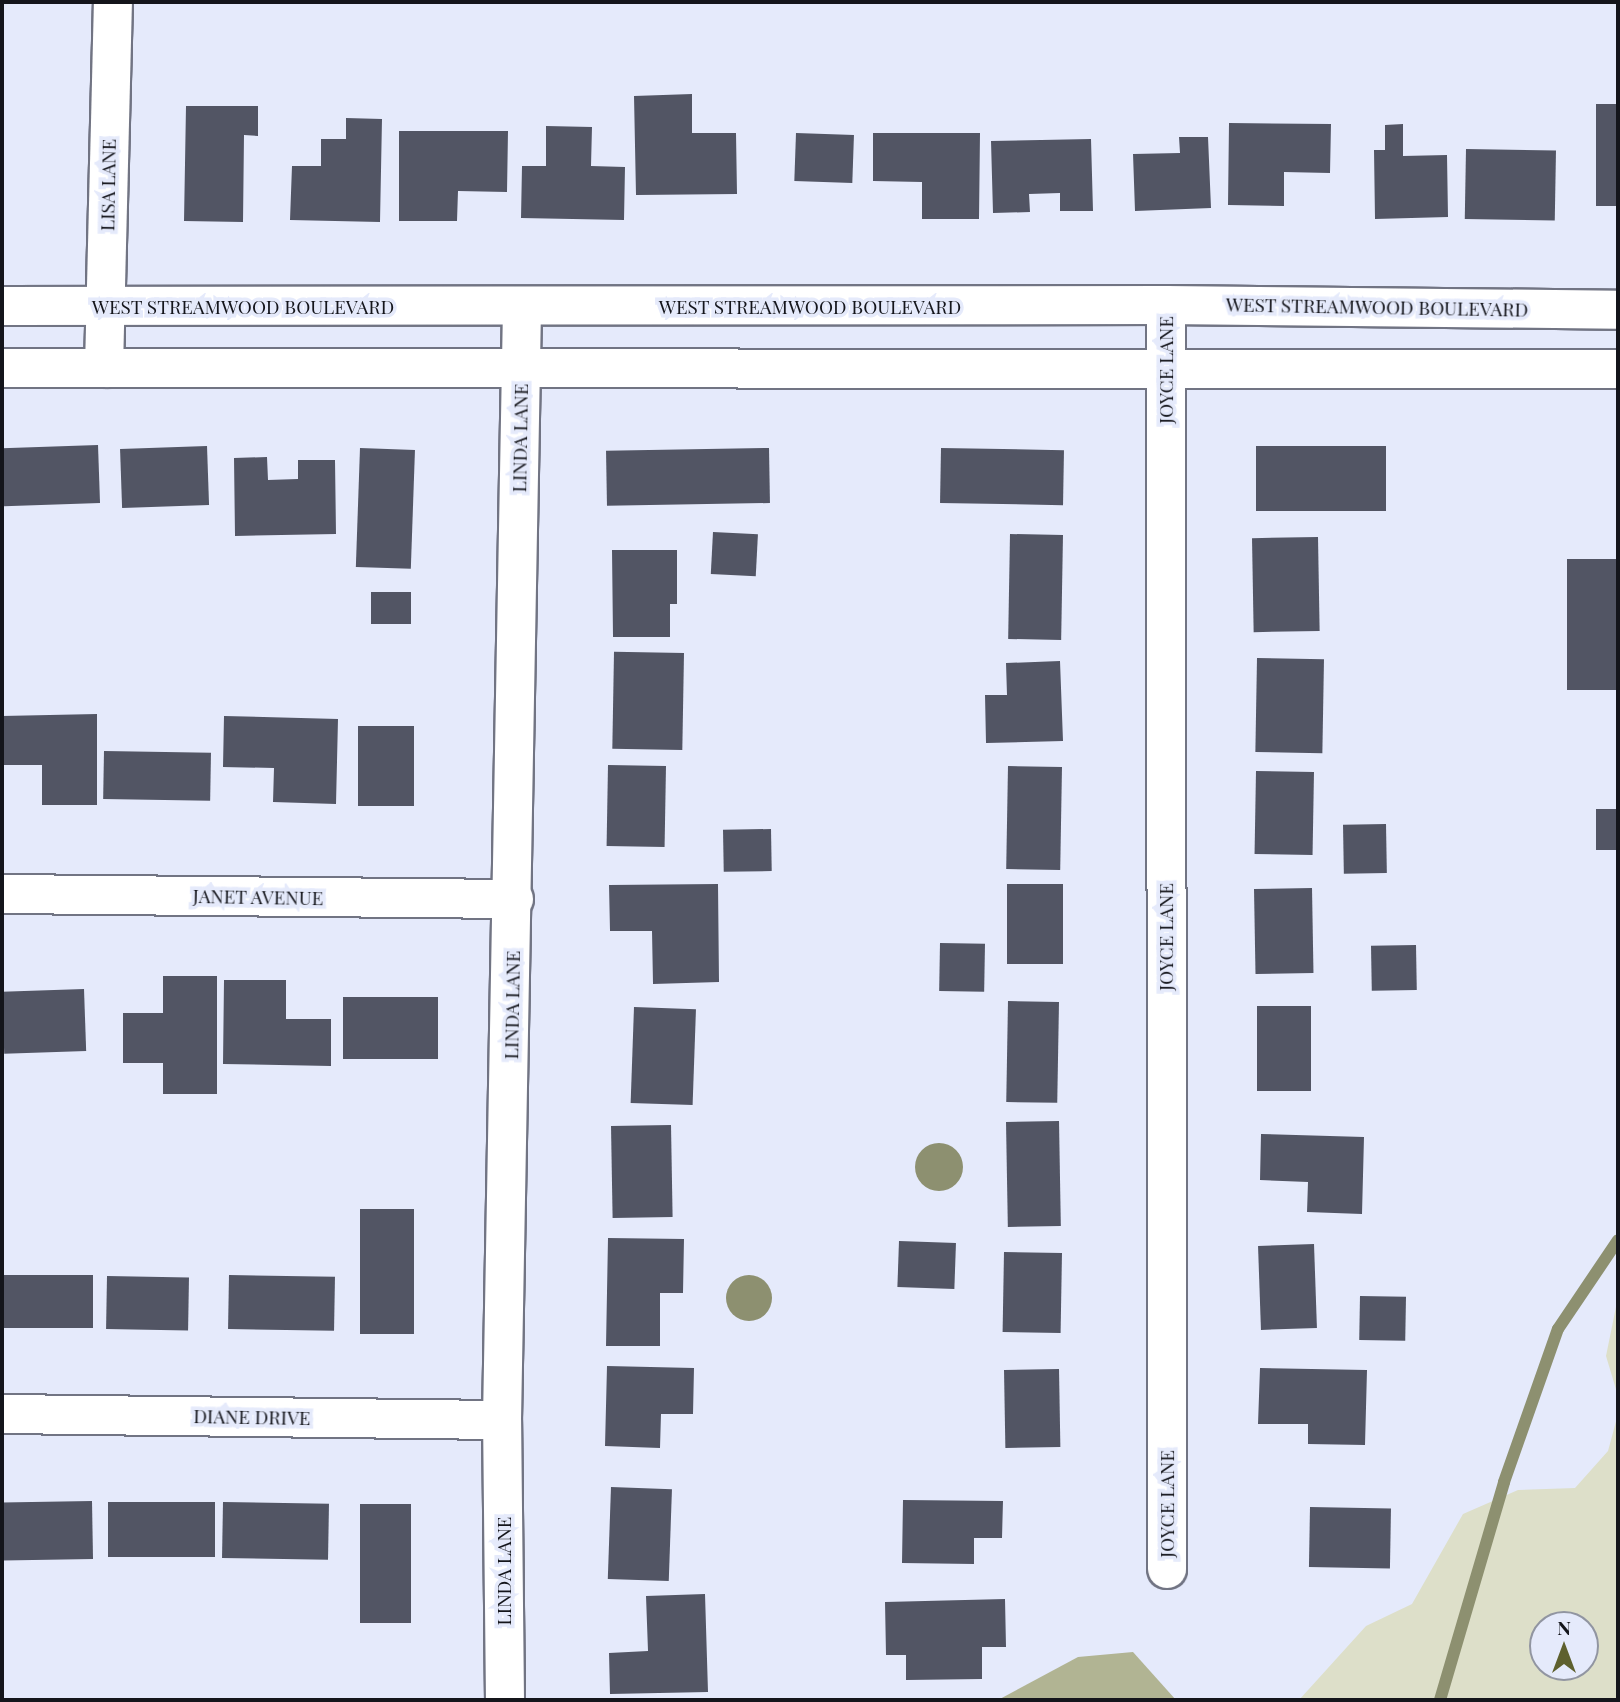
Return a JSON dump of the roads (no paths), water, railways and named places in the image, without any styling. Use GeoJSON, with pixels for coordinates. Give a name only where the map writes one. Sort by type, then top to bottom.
{"type":"FeatureCollection","features":[{"type":"Feature","properties":{"kind":"street","name":"LISA LANE"},"geometry":{"type":"LineString","coordinates":[[104,368],[113,2]]}},
{"type":"Feature","properties":{"kind":"street","name":"WEST STREAMWOOD BOULEVARD"},"geometry":{"type":"LineString","coordinates":[[2,306],[522,309],[1166,305],[1618,310]]}},
{"type":"Feature","properties":{"kind":"street","name":"JOYCE LANE"},"geometry":{"type":"LineString","coordinates":[[1166,305],[1167,1569]]}},
{"type":"Feature","properties":{"kind":"street","name":"LINDA LANE"},"geometry":{"type":"LineString","coordinates":[[505,1700],[502,1420],[514,899],[522,309]]}},
{"type":"Feature","properties":{"kind":"street"},"geometry":{"type":"LineString","coordinates":[[2,368],[1166,366],[1618,369]]}},
{"type":"Feature","properties":{"kind":"street","name":"JANET AVENUE"},"geometry":{"type":"LineString","coordinates":[[2,894],[514,899]]}},
{"type":"Feature","properties":{"kind":"street","name":"DIANE DRIVE"},"geometry":{"type":"LineString","coordinates":[[2,1414],[502,1420]]}},
{"type":"Feature","properties":{"kind":"waterway"},"geometry":{"type":"LineString","coordinates":[[1440,1700],[1504,1482],[1558,1329],[1618,1240]]}}]}
